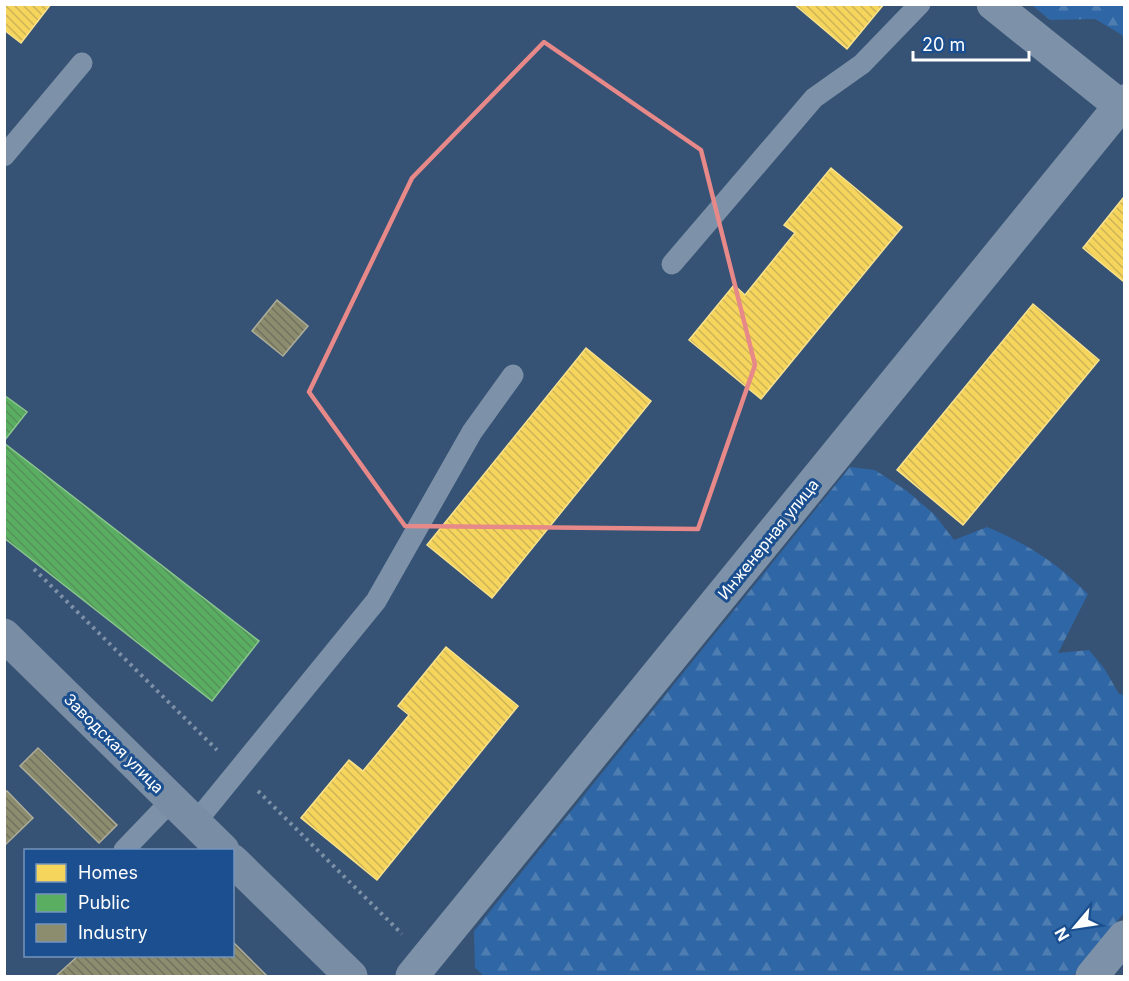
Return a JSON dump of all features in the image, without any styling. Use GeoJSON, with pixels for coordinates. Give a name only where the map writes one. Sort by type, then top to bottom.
{"type":"FeatureCollection","features":[{"type":"Feature","properties":{"kind":"street"},"geometry":{"type":"LineString","coordinates":[[993,4],[1123,105]]}},
{"type":"Feature","properties":{"kind":"street","name":"Инженерная улица"},"geometry":{"type":"LineString","coordinates":[[412,976],[1123,105]]}},
{"type":"Feature","properties":{"kind":"street","name":"Заводская улица"},"geometry":{"type":"LineString","coordinates":[[4,635],[222,849]]}},
{"type":"Feature","properties":{"kind":"street"},"geometry":{"type":"LineString","coordinates":[[234,862],[351,976]]}},
{"type":"Feature","properties":{"kind":"street"},"geometry":{"type":"LineString","coordinates":[[1092,976],[1125,937]]}},
{"type":"Feature","properties":{"kind":"lane"},"geometry":{"type":"LineString","coordinates":[[672,264],[814,98],[862,64],[920,4]]}},
{"type":"Feature","properties":{"kind":"lane"},"geometry":{"type":"LineString","coordinates":[[4,156],[82,63]]}},
{"type":"Feature","properties":{"kind":"lane"},"geometry":{"type":"LineString","coordinates":[[195,823],[376,601],[472,432],[513,375]]}},
{"type":"Feature","properties":{"kind":"lane"},"geometry":{"type":"LineString","coordinates":[[125,849],[172,800]]}},
{"type":"Feature","properties":{"kind":"highlighted area"},"geometry":{"type":"Polygon","coordinates":[[[544,42],[701,150],[755,365],[698,529],[405,526],[309,392],[412,178],[544,42]]]}},
{"type":"Feature","properties":{"kind":"green space"},"geometry":{"type":"Polygon","coordinates":[[[1032,5],[1124,5],[1124,42],[1122,35],[1095,19],[1050,20],[1032,5]]]}},
{"type":"Feature","properties":{"kind":"green space"},"geometry":{"type":"Polygon","coordinates":[[[850,467],[875,470],[907,491],[935,515],[954,540],[987,527],[1016,540],[1041,555],[1088,594],[1058,653],[1089,650],[1104,668],[1119,694],[1124,695],[1124,913],[1073,976],[484,976],[475,968],[474,931],[850,467]]]}},
{"type":"Feature","properties":{"kind":"building: Homes"},"geometry":{"type":"Polygon","coordinates":[[[4,4],[51,4],[21,43],[4,30],[4,4]]]}},
{"type":"Feature","properties":{"kind":"building: Homes"},"geometry":{"type":"Polygon","coordinates":[[[794,4],[884,4],[847,49],[794,4]]]}},
{"type":"Feature","properties":{"kind":"building: Homes"},"geometry":{"type":"Polygon","coordinates":[[[831,168],[902,227],[761,399],[689,340],[734,285],[745,295],[795,233],[784,225],[831,168]]]}},
{"type":"Feature","properties":{"kind":"building: Homes"},"geometry":{"type":"Polygon","coordinates":[[[1124,197],[1124,282],[1083,248],[1124,197]]]}},
{"type":"Feature","properties":{"kind":"building: Homes"},"geometry":{"type":"Polygon","coordinates":[[[1033,304],[1099,360],[963,525],[897,470],[1033,304]]]}},
{"type":"Feature","properties":{"kind":"building: Homes"},"geometry":{"type":"Polygon","coordinates":[[[586,348],[651,401],[492,598],[427,545],[586,348]]]}},
{"type":"Feature","properties":{"kind":"building: Homes"},"geometry":{"type":"Polygon","coordinates":[[[446,647],[518,706],[377,880],[301,818],[349,760],[363,771],[409,715],[398,706],[446,647]]]}},
{"type":"Feature","properties":{"kind":"building: Public"},"geometry":{"type":"Polygon","coordinates":[[[4,395],[27,412],[4,441],[4,395]]]}},
{"type":"Feature","properties":{"kind":"building: Public"},"geometry":{"type":"Polygon","coordinates":[[[4,443],[259,641],[212,701],[4,538],[4,443]]]}},
{"type":"Feature","properties":{"kind":"building: Industry"},"geometry":{"type":"Polygon","coordinates":[[[277,300],[308,326],[283,356],[252,331],[277,300]]]}},
{"type":"Feature","properties":{"kind":"building: Industry"},"geometry":{"type":"Polygon","coordinates":[[[38,748],[117,825],[99,843],[20,766],[38,748]]]}},
{"type":"Feature","properties":{"kind":"building: Industry"},"geometry":{"type":"Polygon","coordinates":[[[7,791],[33,818],[4,846],[4,793],[7,791]]]}},
{"type":"Feature","properties":{"kind":"building: Industry"},"geometry":{"type":"Polygon","coordinates":[[[234,943],[267,976],[56,976],[77,957],[234,957],[234,943]]]}}]}
